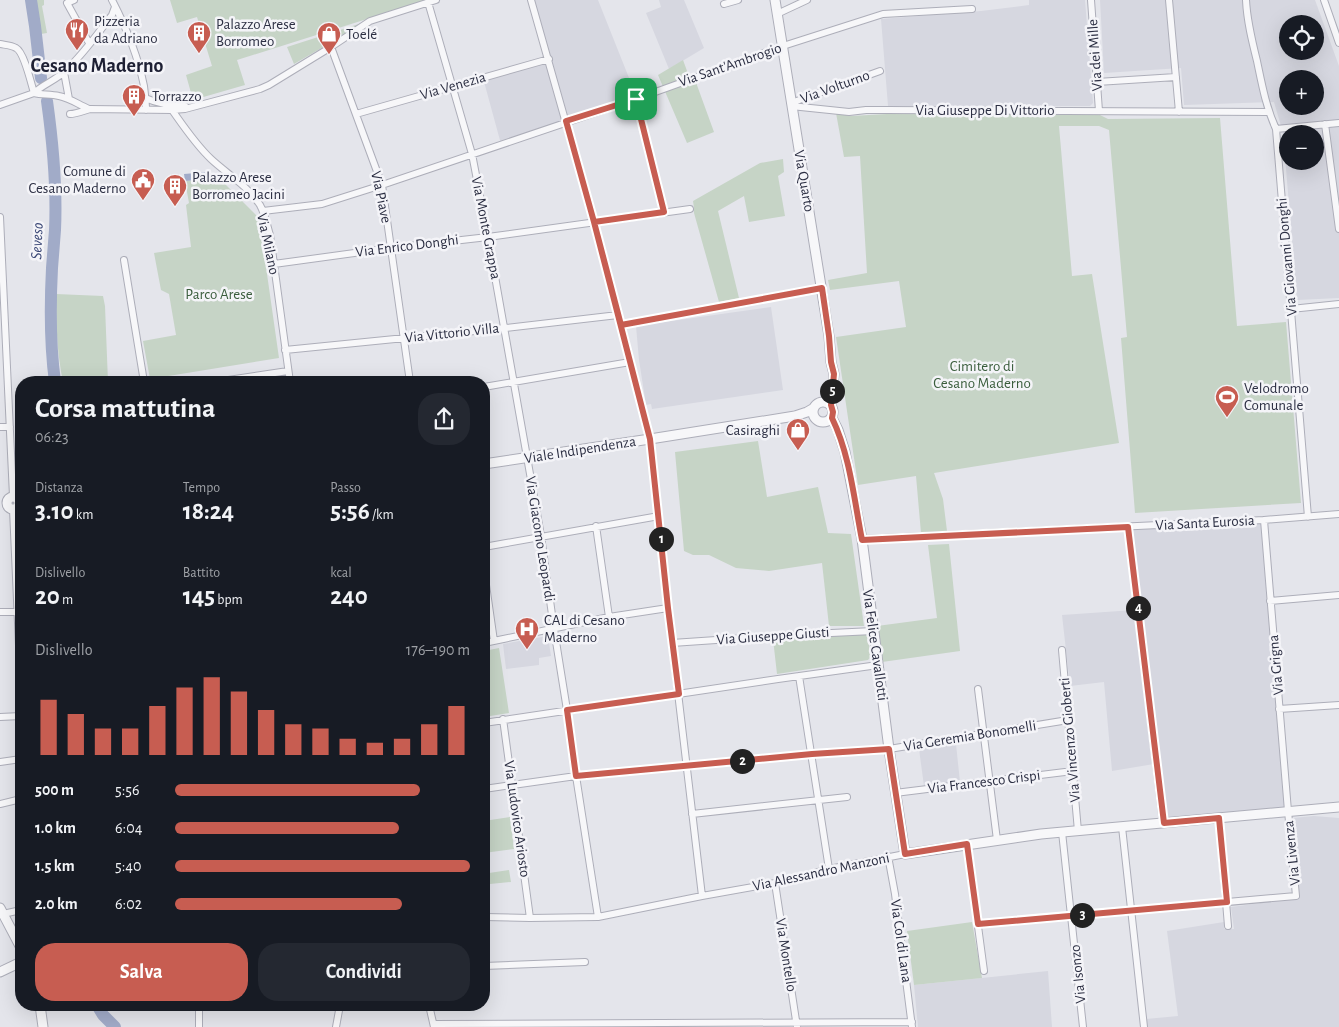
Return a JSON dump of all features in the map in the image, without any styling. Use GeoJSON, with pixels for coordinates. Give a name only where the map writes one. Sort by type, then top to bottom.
{"type":"FeatureCollection","features":[{"type":"Feature","properties":{"kind":"street"},"geometry":{"type":"LineString","coordinates":[[74,0],[67,3],[89,43]]}},
{"type":"Feature","properties":{"kind":"street"},"geometry":{"type":"LineString","coordinates":[[112,0],[120,15],[142,76],[146,110]]}},
{"type":"Feature","properties":{"kind":"street"},"geometry":{"type":"LineString","coordinates":[[70,114],[90,109],[185,109],[270,85],[370,21],[436,0]]}},
{"type":"Feature","properties":{"kind":"street"},"geometry":{"type":"LineString","coordinates":[[531,0],[594,222],[650,439],[702,896]]}},
{"type":"Feature","properties":{"kind":"street"},"geometry":{"type":"LineString","coordinates":[[724,4],[738,0]]}},
{"type":"Feature","properties":{"kind":"street","name":"Via Quarto"},"geometry":{"type":"LineString","coordinates":[[775,0],[822,288],[834,374],[821,411],[833,412],[832,418]]}},
{"type":"Feature","properties":{"kind":"street"},"geometry":{"type":"LineString","coordinates":[[777,14],[807,0]]}},
{"type":"Feature","properties":{"kind":"street","name":"Via dei Mille"},"geometry":{"type":"LineString","coordinates":[[1091,0],[1099,111]]}},
{"type":"Feature","properties":{"kind":"street"},"geometry":{"type":"LineString","coordinates":[[1169,0],[1179,112]]}},
{"type":"Feature","properties":{"kind":"street","name":"Via Giovanni Donghi"},"geometry":{"type":"LineString","coordinates":[[1246,0],[1247,17],[1268,112],[1276,129],[1308,517]]}},
{"type":"Feature","properties":{"kind":"street"},"geometry":{"type":"LineString","coordinates":[[1324,0],[1339,43]]}},
{"type":"Feature","properties":{"kind":"street","name":"Via Monte Grappa"},"geometry":{"type":"LineString","coordinates":[[428,2],[472,154],[528,458]]}},
{"type":"Feature","properties":{"kind":"street"},"geometry":{"type":"LineString","coordinates":[[0,105],[34,93],[64,72],[112,16],[115,7]]}},
{"type":"Feature","properties":{"kind":"street","name":"Via Sant'Ambrogio"},"geometry":{"type":"LineString","coordinates":[[263,211],[322,204],[382,185],[566,121],[636,99],[783,46],[883,14],[972,9]]}},
{"type":"Feature","properties":{"kind":"street"},"geometry":{"type":"LineString","coordinates":[[112,16],[120,15]]}},
{"type":"Feature","properties":{"kind":"street"},"geometry":{"type":"LineString","coordinates":[[0,44],[19,50],[34,93]]}},
{"type":"Feature","properties":{"kind":"street","name":"Via Piave"},"geometry":{"type":"LineString","coordinates":[[331,47],[382,185],[409,376]]}},
{"type":"Feature","properties":{"kind":"street","name":"Via Venezia"},"geometry":{"type":"LineString","coordinates":[[356,114],[549,59]]}},
{"type":"Feature","properties":{"kind":"street","name":"Via Volturno"},"geometry":{"type":"LineString","coordinates":[[791,104],[880,71]]}},
{"type":"Feature","properties":{"kind":"street"},"geometry":{"type":"LineString","coordinates":[[64,72],[69,99]]}},
{"type":"Feature","properties":{"kind":"street"},"geometry":{"type":"LineString","coordinates":[[1098,82],[1176,77]]}},
{"type":"Feature","properties":{"kind":"street"},"geometry":{"type":"LineString","coordinates":[[34,93],[69,99],[90,109]]}},
{"type":"Feature","properties":{"kind":"street"},"geometry":{"type":"LineString","coordinates":[[145,98],[168,105],[196,105]]}},
{"type":"Feature","properties":{"kind":"street"},"geometry":{"type":"LineString","coordinates":[[636,99],[664,212]]}},
{"type":"Feature","properties":{"kind":"street","name":"Via Giuseppe Di Vittorio"},"geometry":{"type":"LineString","coordinates":[[791,104],[849,112],[866,110],[1268,112]]}},
{"type":"Feature","properties":{"kind":"street","name":"Via Milano"},"geometry":{"type":"LineString","coordinates":[[172,110],[196,143],[210,158],[248,191],[263,211],[270,235],[289,376]]}},
{"type":"Feature","properties":{"kind":"street"},"geometry":{"type":"LineString","coordinates":[[1276,129],[1339,123]]}},
{"type":"Feature","properties":{"kind":"street"},"geometry":{"type":"LineString","coordinates":[[1325,124],[1339,229]]}},
{"type":"Feature","properties":{"kind":"street","name":"Via Enrico Donghi"},"geometry":{"type":"LineString","coordinates":[[274,264],[488,237],[690,208]]}},
{"type":"Feature","properties":{"kind":"street"},"geometry":{"type":"LineString","coordinates":[[0,217],[4,366],[10,427],[15,558]]}},
{"type":"Feature","properties":{"kind":"street"},"geometry":{"type":"LineString","coordinates":[[124,260],[143,376]]}},
{"type":"Feature","properties":{"kind":"street"},"geometry":{"type":"LineString","coordinates":[[621,325],[822,288]]}},
{"type":"Feature","properties":{"kind":"street"},"geometry":{"type":"LineString","coordinates":[[1291,310],[1339,304]]}},
{"type":"Feature","properties":{"kind":"street","name":"Via Vittorio Villa"},"geometry":{"type":"LineString","coordinates":[[286,350],[618,315]]}},
{"type":"Feature","properties":{"kind":"street"},"geometry":{"type":"LineString","coordinates":[[490,386],[630,362]]}},
{"type":"Feature","properties":{"kind":"street"},"geometry":{"type":"LineString","coordinates":[[257,376],[288,371]]}},
{"type":"Feature","properties":{"kind":"street"},"geometry":{"type":"LineString","coordinates":[[0,400],[8,399]]}},
{"type":"Feature","properties":{"kind":"street","name":"Viale Indipendenza"},"geometry":{"type":"LineString","coordinates":[[490,463],[821,411]]}},
{"type":"Feature","properties":{"kind":"street","name":"Via Felice Cavallotti"},"geometry":{"type":"LineString","coordinates":[[821,411],[839,437]]}},
{"type":"Feature","properties":{"kind":"street","name":"Via Felice Cavallotti"},"geometry":{"type":"LineString","coordinates":[[832,418],[845,452],[862,540],[895,793],[905,854]]}},
{"type":"Feature","properties":{"kind":"street"},"geometry":{"type":"LineString","coordinates":[[0,427],[10,427]]}},
{"type":"Feature","properties":{"kind":"street","name":"Via Giacomo Leopardi"},"geometry":{"type":"LineString","coordinates":[[528,458],[598,917]]}},
{"type":"Feature","properties":{"kind":"street","name":"Via Santa Eurosia"},"geometry":{"type":"LineString","coordinates":[[862,540],[1264,520],[1339,514]]}},
{"type":"Feature","properties":{"kind":"street"},"geometry":{"type":"LineString","coordinates":[[490,546],[659,516]]}},
{"type":"Feature","properties":{"kind":"street","name":"Via Grigna"},"geometry":{"type":"LineString","coordinates":[[1264,520],[1288,811]]}},
{"type":"Feature","properties":{"kind":"street"},"geometry":{"type":"LineString","coordinates":[[596,526],[609,617]]}},
{"type":"Feature","properties":{"kind":"street"},"geometry":{"type":"LineString","coordinates":[[1128,527],[1164,823]]}},
{"type":"Feature","properties":{"kind":"street"},"geometry":{"type":"LineString","coordinates":[[1270,601],[1339,595]]}},
{"type":"Feature","properties":{"kind":"street"},"geometry":{"type":"LineString","coordinates":[[490,642],[609,617],[668,608]]}},
{"type":"Feature","properties":{"kind":"street"},"geometry":{"type":"LineString","coordinates":[[0,612],[15,612]]}},
{"type":"Feature","properties":{"kind":"street"},"geometry":{"type":"LineString","coordinates":[[490,613],[494,641]]}},
{"type":"Feature","properties":{"kind":"street","name":"Via Giuseppe Giusti"},"geometry":{"type":"LineString","coordinates":[[672,643],[873,631]]}},
{"type":"Feature","properties":{"kind":"street","name":"Via Vincenzo Gioberti"},"geometry":{"type":"LineString","coordinates":[[1062,650],[1078,831]]}},
{"type":"Feature","properties":{"kind":"street"},"geometry":{"type":"LineString","coordinates":[[490,722],[878,665]]}},
{"type":"Feature","properties":{"kind":"street"},"geometry":{"type":"LineString","coordinates":[[800,676],[829,869]]}},
{"type":"Feature","properties":{"kind":"street"},"geometry":{"type":"LineString","coordinates":[[978,689],[997,840]]}},
{"type":"Feature","properties":{"kind":"street"},"geometry":{"type":"LineString","coordinates":[[1279,710],[1339,705]]}},
{"type":"Feature","properties":{"kind":"street"},"geometry":{"type":"LineString","coordinates":[[0,717],[15,716]]}},
{"type":"Feature","properties":{"kind":"street","name":"Via Ludovico Ariosto"},"geometry":{"type":"LineString","coordinates":[[503,719],[530,918]]}},
{"type":"Feature","properties":{"kind":"street","name":"Via Geremia Bonomelli"},"geometry":{"type":"LineString","coordinates":[[490,788],[576,776],[687,765],[889,749],[1068,720]]}},
{"type":"Feature","properties":{"kind":"street"},"geometry":{"type":"LineString","coordinates":[[0,762],[15,760]]}},
{"type":"Feature","properties":{"kind":"street","name":"Via Francesco Crispi"},"geometry":{"type":"LineString","coordinates":[[895,793],[1073,771]]}},
{"type":"Feature","properties":{"kind":"street"},"geometry":{"type":"LineString","coordinates":[[692,814],[847,797]]}},
{"type":"Feature","properties":{"kind":"street"},"geometry":{"type":"LineString","coordinates":[[0,804],[15,800]]}},
{"type":"Feature","properties":{"kind":"street","name":"Via Alessandro Manzoni"},"geometry":{"type":"LineString","coordinates":[[490,917],[598,917],[775,883],[888,856],[967,844],[1062,832],[1339,807]]}},
{"type":"Feature","properties":{"kind":"street","name":"Via Livenza"},"geometry":{"type":"LineString","coordinates":[[1227,902],[1296,896],[1288,811]]}},
{"type":"Feature","properties":{"kind":"street"},"geometry":{"type":"LineString","coordinates":[[1219,818],[1228,926]]}},
{"type":"Feature","properties":{"kind":"street"},"geometry":{"type":"LineString","coordinates":[[1122,827],[1144,1027]]}},
{"type":"Feature","properties":{"kind":"street","name":"Via Isonzo"},"geometry":{"type":"LineString","coordinates":[[1062,832],[1083,1027]]}},
{"type":"Feature","properties":{"kind":"street"},"geometry":{"type":"LineString","coordinates":[[967,844],[984,971]]}},
{"type":"Feature","properties":{"kind":"street","name":"Via Col di Lana"},"geometry":{"type":"LineString","coordinates":[[888,856],[895,894],[912,1024]]}},
{"type":"Feature","properties":{"kind":"street","name":"Via Montello"},"geometry":{"type":"LineString","coordinates":[[775,883],[797,1025]]}},
{"type":"Feature","properties":{"kind":"street"},"geometry":{"type":"LineString","coordinates":[[978,924],[1227,902]]}},
{"type":"Feature","properties":{"kind":"street"},"geometry":{"type":"LineString","coordinates":[[15,910],[2,911],[15,936]]}},
{"type":"Feature","properties":{"kind":"street"},"geometry":{"type":"LineString","coordinates":[[490,966],[585,962]]}},
{"type":"Feature","properties":{"kind":"street"},"geometry":{"type":"LineString","coordinates":[[0,972],[15,965]]}},
{"type":"Feature","properties":{"kind":"street"},"geometry":{"type":"LineString","coordinates":[[41,1011],[43,1027]]}},
{"type":"Feature","properties":{"kind":"street"},"geometry":{"type":"LineString","coordinates":[[199,1011],[199,1027]]}},
{"type":"Feature","properties":{"kind":"street"},"geometry":{"type":"LineString","coordinates":[[336,1027],[339,1011]]}},
{"type":"Feature","properties":{"kind":"street"},"geometry":{"type":"LineString","coordinates":[[430,1011],[434,1025],[912,1024]]}},
{"type":"Feature","properties":{"kind":"shaded area"},"geometry":{"type":"Polygon","coordinates":[[[531,0],[598,0],[637,98],[501,144],[483,78],[549,59],[531,0]]]}},
{"type":"Feature","properties":{"kind":"shaded area"},"geometry":{"type":"Polygon","coordinates":[[[659,0],[684,0],[704,48],[669,69],[646,13],[661,7],[659,0]]]}},
{"type":"Feature","properties":{"kind":"shaded area"},"geometry":{"type":"Polygon","coordinates":[[[1029,0],[1085,0],[1093,103],[1090,106],[888,106],[881,19],[1029,5],[1029,0]]]}},
{"type":"Feature","properties":{"kind":"shaded area"},"geometry":{"type":"Polygon","coordinates":[[[1100,0],[1315,0],[1320,15],[1279,15],[1279,60],[1324,60],[1324,25],[1339,66],[1339,298],[1297,300],[1286,170],[1324,170],[1324,125],[1281,125],[1274,102],[1184,105],[1181,68],[1104,73],[1100,0]]]}},
{"type":"Feature","properties":{"kind":"shaded area"},"geometry":{"type":"Polygon","coordinates":[[[771,307],[783,390],[652,409],[651,404],[646,405],[636,326],[771,307]]]}},
{"type":"Feature","properties":{"kind":"shaded area"},"geometry":{"type":"Polygon","coordinates":[[[1261,523],[1285,808],[1166,819],[1132,530],[1261,523]]]}},
{"type":"Feature","properties":{"kind":"shaded area"},"geometry":{"type":"Polygon","coordinates":[[[1134,610],[1154,764],[1112,771],[1104,682],[1070,686],[1062,615],[1134,610]]]}},
{"type":"Feature","properties":{"kind":"shaded area","name":"CAL di Cesano Maderno"},"geometry":{"type":"Polygon","coordinates":[[[548,636],[551,656],[539,658],[539,665],[506,669],[503,644],[548,636]]]}},
{"type":"Feature","properties":{"kind":"shaded area"},"geometry":{"type":"Polygon","coordinates":[[[956,744],[960,782],[924,786],[919,749],[956,744]]]}},
{"type":"Feature","properties":{"kind":"shaded area"},"geometry":{"type":"Polygon","coordinates":[[[1314,816],[1339,818],[1339,1027],[1147,1027],[1146,1019],[1178,1016],[1167,931],[1224,922],[1224,929],[1234,929],[1231,907],[1299,898],[1293,818],[1314,816]]]}},
{"type":"Feature","properties":{"kind":"shaded area"},"geometry":{"type":"Polygon","coordinates":[[[1048,971],[1052,1027],[918,1027],[914,985],[1048,971]]]}},
{"type":"Feature","properties":{"kind":"green space"},"geometry":{"type":"Polygon","coordinates":[[[36,0],[44,0],[44,5],[42,6],[47,33],[41,34],[36,0]]]}},
{"type":"Feature","properties":{"kind":"green space"},"geometry":{"type":"Polygon","coordinates":[[[170,0],[427,0],[237,60],[245,85],[193,100],[186,75],[212,66],[197,17],[177,23],[170,0]]]}},
{"type":"Feature","properties":{"kind":"green space"},"geometry":{"type":"Polygon","coordinates":[[[368,21],[294,64],[287,47],[368,21]]]}},
{"type":"Feature","properties":{"kind":"green space"},"geometry":{"type":"Polygon","coordinates":[[[683,60],[690,79],[694,77],[714,132],[687,143],[658,75],[683,60]]]}},
{"type":"Feature","properties":{"kind":"green space","name":"Cimitero di Cesano Maderno"},"geometry":{"type":"Polygon","coordinates":[[[836,113],[851,116],[887,114],[1100,115],[1108,119],[1220,118],[1237,326],[1286,322],[1301,503],[1135,513],[1121,338],[1127,337],[1109,130],[1099,126],[1059,126],[1072,276],[1092,274],[1119,443],[934,473],[943,499],[947,531],[921,533],[916,476],[858,485],[836,337],[906,327],[899,281],[830,290],[828,280],[867,273],[860,156],[844,157],[836,113]]]}},
{"type":"Feature","properties":{"kind":"green space"},"geometry":{"type":"Polygon","coordinates":[[[783,159],[784,172],[778,176],[785,216],[749,222],[744,196],[718,211],[739,298],[719,302],[694,213],[693,201],[760,163],[783,159]]]}},
{"type":"Feature","properties":{"kind":"green space","name":"Parco Arese"},"geometry":{"type":"Polygon","coordinates":[[[219,178],[259,218],[279,358],[168,376],[149,376],[143,341],[176,335],[169,294],[161,290],[154,253],[191,247],[186,205],[189,203],[185,181],[219,178]]]}},
{"type":"Feature","properties":{"kind":"green space"},"geometry":{"type":"Polygon","coordinates":[[[56,294],[103,296],[108,376],[62,376],[56,316],[56,294]]]}},
{"type":"Feature","properties":{"kind":"green space"},"geometry":{"type":"Polygon","coordinates":[[[758,441],[767,497],[818,487],[828,533],[851,534],[864,626],[829,626],[822,563],[769,571],[736,568],[709,555],[693,555],[684,551],[675,452],[758,441]]]}},
{"type":"Feature","properties":{"kind":"green space"},"geometry":{"type":"Polygon","coordinates":[[[949,544],[960,651],[882,662],[877,626],[937,618],[928,545],[949,544]]]}},
{"type":"Feature","properties":{"kind":"green space"},"geometry":{"type":"Polygon","coordinates":[[[867,634],[871,656],[868,660],[777,674],[773,639],[867,634]]]}},
{"type":"Feature","properties":{"kind":"green space"},"geometry":{"type":"Polygon","coordinates":[[[499,648],[509,713],[490,716],[490,650],[499,648]]]}},
{"type":"Feature","properties":{"kind":"green space"},"geometry":{"type":"Polygon","coordinates":[[[510,817],[514,849],[490,852],[490,820],[510,817]]]}},
{"type":"Feature","properties":{"kind":"green space"},"geometry":{"type":"Polygon","coordinates":[[[509,870],[511,882],[490,884],[490,873],[509,870]]]}},
{"type":"Feature","properties":{"kind":"green space"},"geometry":{"type":"Polygon","coordinates":[[[972,922],[982,978],[914,985],[907,931],[972,922]]]}},
{"type":"Feature","properties":{"kind":"water"},"geometry":{"type":"Polygon","coordinates":[[[208,172],[209,179],[185,181],[184,174],[208,172]]]}},
{"type":"Feature","properties":{"kind":"waterway","name":"Seveso"},"geometry":{"type":"LineString","coordinates":[[31,0],[41,78]]}},
{"type":"Feature","properties":{"kind":"waterway","name":"Seveso"},"geometry":{"type":"LineString","coordinates":[[47,101],[55,182],[51,311],[54,376]]}},
{"type":"Feature","properties":{"kind":"waterway","name":"Seveso"},"geometry":{"type":"LineString","coordinates":[[101,1011],[115,1027]]}},
{"type":"Feature","properties":{"kind":"place","name":"Pizzeria da Adriano"},"geometry":{"type":"Point","coordinates":[77,51]}},
{"type":"Feature","properties":{"kind":"place","name":"Palazzo Arese Borromeo"},"geometry":{"type":"Point","coordinates":[199,54]}},
{"type":"Feature","properties":{"kind":"place","name":"Toelé"},"geometry":{"type":"Point","coordinates":[329,55]}},
{"type":"Feature","properties":{"kind":"place","name":"Torrazzo"},"geometry":{"type":"Point","coordinates":[134,117]}},
{"type":"Feature","properties":{"kind":"place","name":"Comune di Cesano Maderno"},"geometry":{"type":"Point","coordinates":[143,201]}},
{"type":"Feature","properties":{"kind":"place","name":"Palazzo Arese Borromeo Jacini"},"geometry":{"type":"Point","coordinates":[175,207]}},
{"type":"Feature","properties":{"kind":"place","name":"Velodromo Comunale"},"geometry":{"type":"Point","coordinates":[1227,418]}},
{"type":"Feature","properties":{"kind":"place","name":"Casiraghi"},"geometry":{"type":"Point","coordinates":[798,451]}},
{"type":"Feature","properties":{"kind":"place","name":"CAL di Cesano Maderno"},"geometry":{"type":"Point","coordinates":[527,650]}},
{"type":"Feature","properties":{"kind":"district","name":"Cesano Maderno"},"geometry":{"type":"Point","coordinates":[97,66]}},
{"type":"Feature","properties":{"kind":"route"},"geometry":{"type":"LineString","coordinates":[[636,99],[664,212],[594,222],[621,325],[822,288],[834,374],[831,396],[832,418],[845,452],[862,540],[1128,527],[1164,823],[1219,818],[1227,902],[978,924],[967,844],[905,854],[889,749],[812,754],[576,776],[567,710],[679,694],[650,439],[566,121],[636,99]]}}]}
